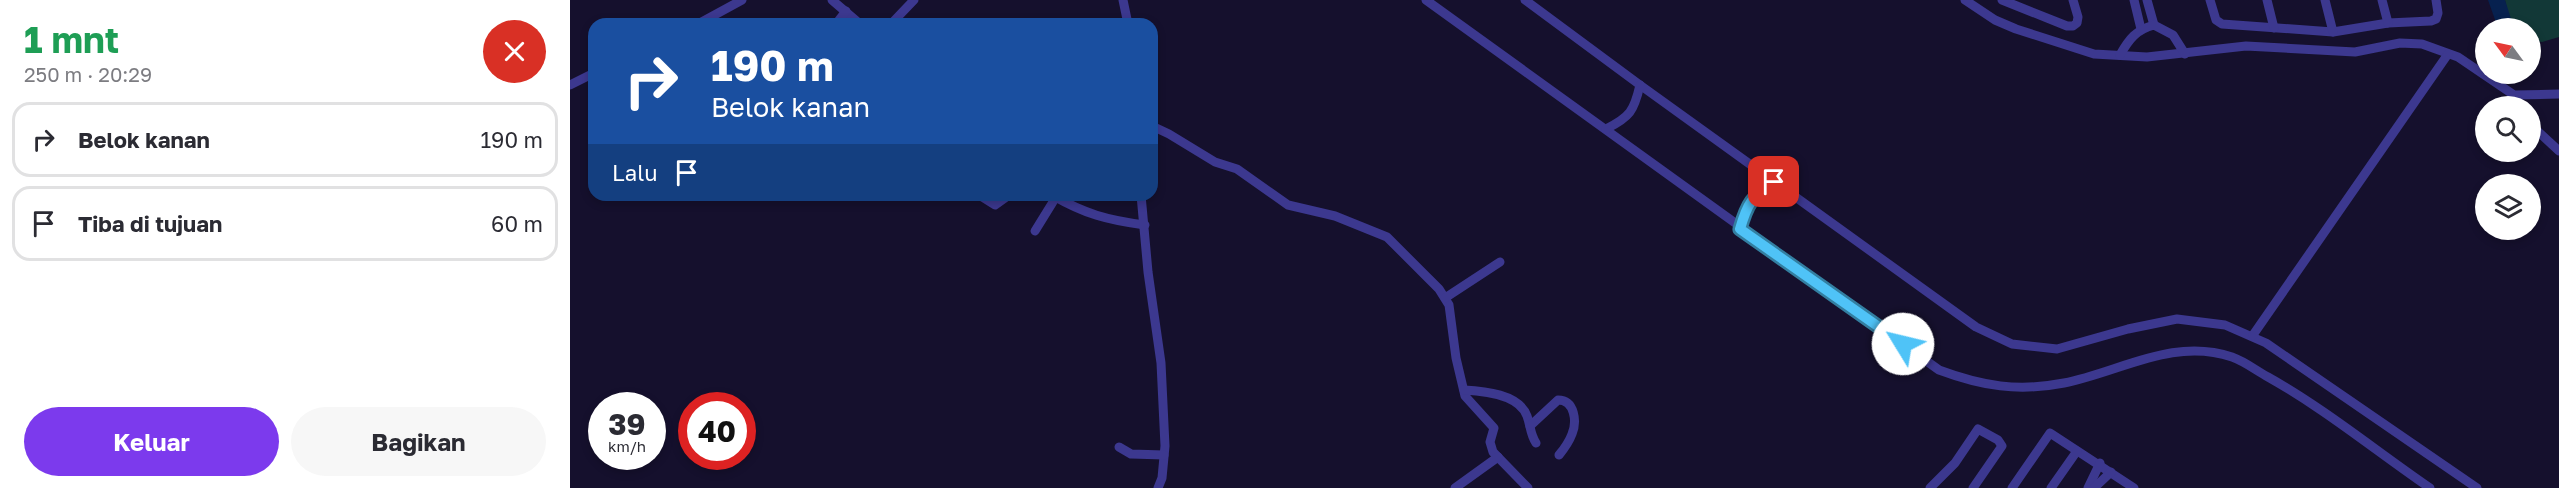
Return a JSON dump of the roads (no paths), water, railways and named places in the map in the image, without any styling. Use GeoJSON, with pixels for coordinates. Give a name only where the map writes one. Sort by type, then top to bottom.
{"type":"FeatureCollection","features":[{"type":"Feature","properties":{"kind":"street"},"geometry":{"type":"LineString","coordinates":[[709,18],[742,0]]}},
{"type":"Feature","properties":{"kind":"street"},"geometry":{"type":"LineString","coordinates":[[832,0],[854,18]]}},
{"type":"Feature","properties":{"kind":"street"},"geometry":{"type":"LineString","coordinates":[[897,18],[914,0]]}},
{"type":"Feature","properties":{"kind":"street"},"geometry":{"type":"LineString","coordinates":[[1123,0],[1127,18]]}},
{"type":"Feature","properties":{"kind":"street"},"geometry":{"type":"LineString","coordinates":[[1426,0],[1606,129],[1740,229],[1939,370],[1974,383],[2017,389],[2064,383],[2166,352],[2196,351],[2232,357],[2301,395],[2430,488]]}},
{"type":"Feature","properties":{"kind":"street"},"geometry":{"type":"LineString","coordinates":[[1526,0],[1976,327],[2012,344],[2057,349],[2128,329],[2177,319],[2225,325],[2253,335],[2477,488]]}},
{"type":"Feature","properties":{"kind":"street"},"geometry":{"type":"LineString","coordinates":[[1965,0],[1995,20],[2080,50],[2147,57],[2246,46],[2355,52],[2400,43],[2422,44],[2458,57],[2514,95],[2559,94]]}},
{"type":"Feature","properties":{"kind":"street"},"geometry":{"type":"LineString","coordinates":[[2002,0],[2067,26],[2077,23],[2078,17],[2073,0]]}},
{"type":"Feature","properties":{"kind":"street"},"geometry":{"type":"LineString","coordinates":[[2134,0],[2141,29]]}},
{"type":"Feature","properties":{"kind":"street"},"geometry":{"type":"LineString","coordinates":[[2147,0],[2154,25]]}},
{"type":"Feature","properties":{"kind":"street"},"geometry":{"type":"LineString","coordinates":[[2210,0],[2216,20],[2222,24],[2333,32],[2388,23],[2436,19],[2438,13],[2436,0]]}},
{"type":"Feature","properties":{"kind":"street"},"geometry":{"type":"LineString","coordinates":[[2267,0],[2274,28]]}},
{"type":"Feature","properties":{"kind":"street"},"geometry":{"type":"LineString","coordinates":[[2325,0],[2333,32]]}},
{"type":"Feature","properties":{"kind":"street"},"geometry":{"type":"LineString","coordinates":[[2382,0],[2388,23]]}},
{"type":"Feature","properties":{"kind":"street"},"geometry":{"type":"LineString","coordinates":[[841,18],[846,11]]}},
{"type":"Feature","properties":{"kind":"street"},"geometry":{"type":"LineString","coordinates":[[2120,55],[2131,37],[2141,29],[2154,25],[2173,35],[2185,54]]}},
{"type":"Feature","properties":{"kind":"street"},"geometry":{"type":"LineString","coordinates":[[2253,335],[2448,54]]}},
{"type":"Feature","properties":{"kind":"street"},"geometry":{"type":"LineString","coordinates":[[570,85],[588,76]]}},
{"type":"Feature","properties":{"kind":"street"},"geometry":{"type":"LineString","coordinates":[[1606,129],[1623,120],[1630,113],[1636,104],[1640,85]]}},
{"type":"Feature","properties":{"kind":"street"},"geometry":{"type":"LineString","coordinates":[[1158,129],[1215,162],[1236,169],[1288,205],[1335,216],[1387,237],[1424,273],[1445,298],[1452,317],[1456,358],[1468,402],[1494,428],[1490,447],[1528,488]]}},
{"type":"Feature","properties":{"kind":"street"},"geometry":{"type":"LineString","coordinates":[[2541,134],[2559,151]]}},
{"type":"Feature","properties":{"kind":"street"},"geometry":{"type":"LineString","coordinates":[[1740,229],[1747,206],[1758,192],[1774,182]]}},
{"type":"Feature","properties":{"kind":"street"},"geometry":{"type":"LineString","coordinates":[[1035,231],[1051,201]]}},
{"type":"Feature","properties":{"kind":"street"},"geometry":{"type":"LineString","coordinates":[[1063,201],[1077,209],[1108,220],[1145,225]]}},
{"type":"Feature","properties":{"kind":"street"},"geometry":{"type":"LineString","coordinates":[[1142,201],[1148,272],[1161,363],[1164,455],[1162,478],[1158,488]]}},
{"type":"Feature","properties":{"kind":"street"},"geometry":{"type":"LineString","coordinates":[[1445,298],[1500,262]]}},
{"type":"Feature","properties":{"kind":"street"},"geometry":{"type":"LineString","coordinates":[[1464,390],[1483,391],[1513,401],[1524,410],[1530,426],[1530,434],[1536,443]]}},
{"type":"Feature","properties":{"kind":"street"},"geometry":{"type":"LineString","coordinates":[[1530,426],[1558,400],[1567,402],[1574,415],[1574,424],[1572,435],[1559,455]]}},
{"type":"Feature","properties":{"kind":"street"},"geometry":{"type":"LineString","coordinates":[[1930,488],[1955,463],[1975,431],[1982,430],[1998,440],[2002,446],[1979,486]]}},
{"type":"Feature","properties":{"kind":"street"},"geometry":{"type":"LineString","coordinates":[[2012,488],[2050,433],[2134,488]]}},
{"type":"Feature","properties":{"kind":"street"},"geometry":{"type":"LineString","coordinates":[[1119,447],[1131,454],[1164,455]]}},
{"type":"Feature","properties":{"kind":"street"},"geometry":{"type":"LineString","coordinates":[[2051,488],[2077,451]]}},
{"type":"Feature","properties":{"kind":"street"},"geometry":{"type":"LineString","coordinates":[[1455,488],[1498,457]]}},
{"type":"Feature","properties":{"kind":"street"},"geometry":{"type":"LineString","coordinates":[[2088,488],[2100,464]]}},
{"type":"Feature","properties":{"kind":"street"},"geometry":{"type":"LineString","coordinates":[[2094,488],[2111,472]]}},
{"type":"Feature","properties":{"kind":"street"},"geometry":{"type":"LineString","coordinates":[[1923,488],[1940,477]]}},
{"type":"Feature","properties":{"kind":"street"},"geometry":{"type":"LineString","coordinates":[[1467,479],[1474,488]]}},
{"type":"Feature","properties":{"kind":"water"},"geometry":{"type":"Polygon","coordinates":[[[2488,0],[2505,0],[2511,18],[2494,18],[2488,0]]]}}]}
